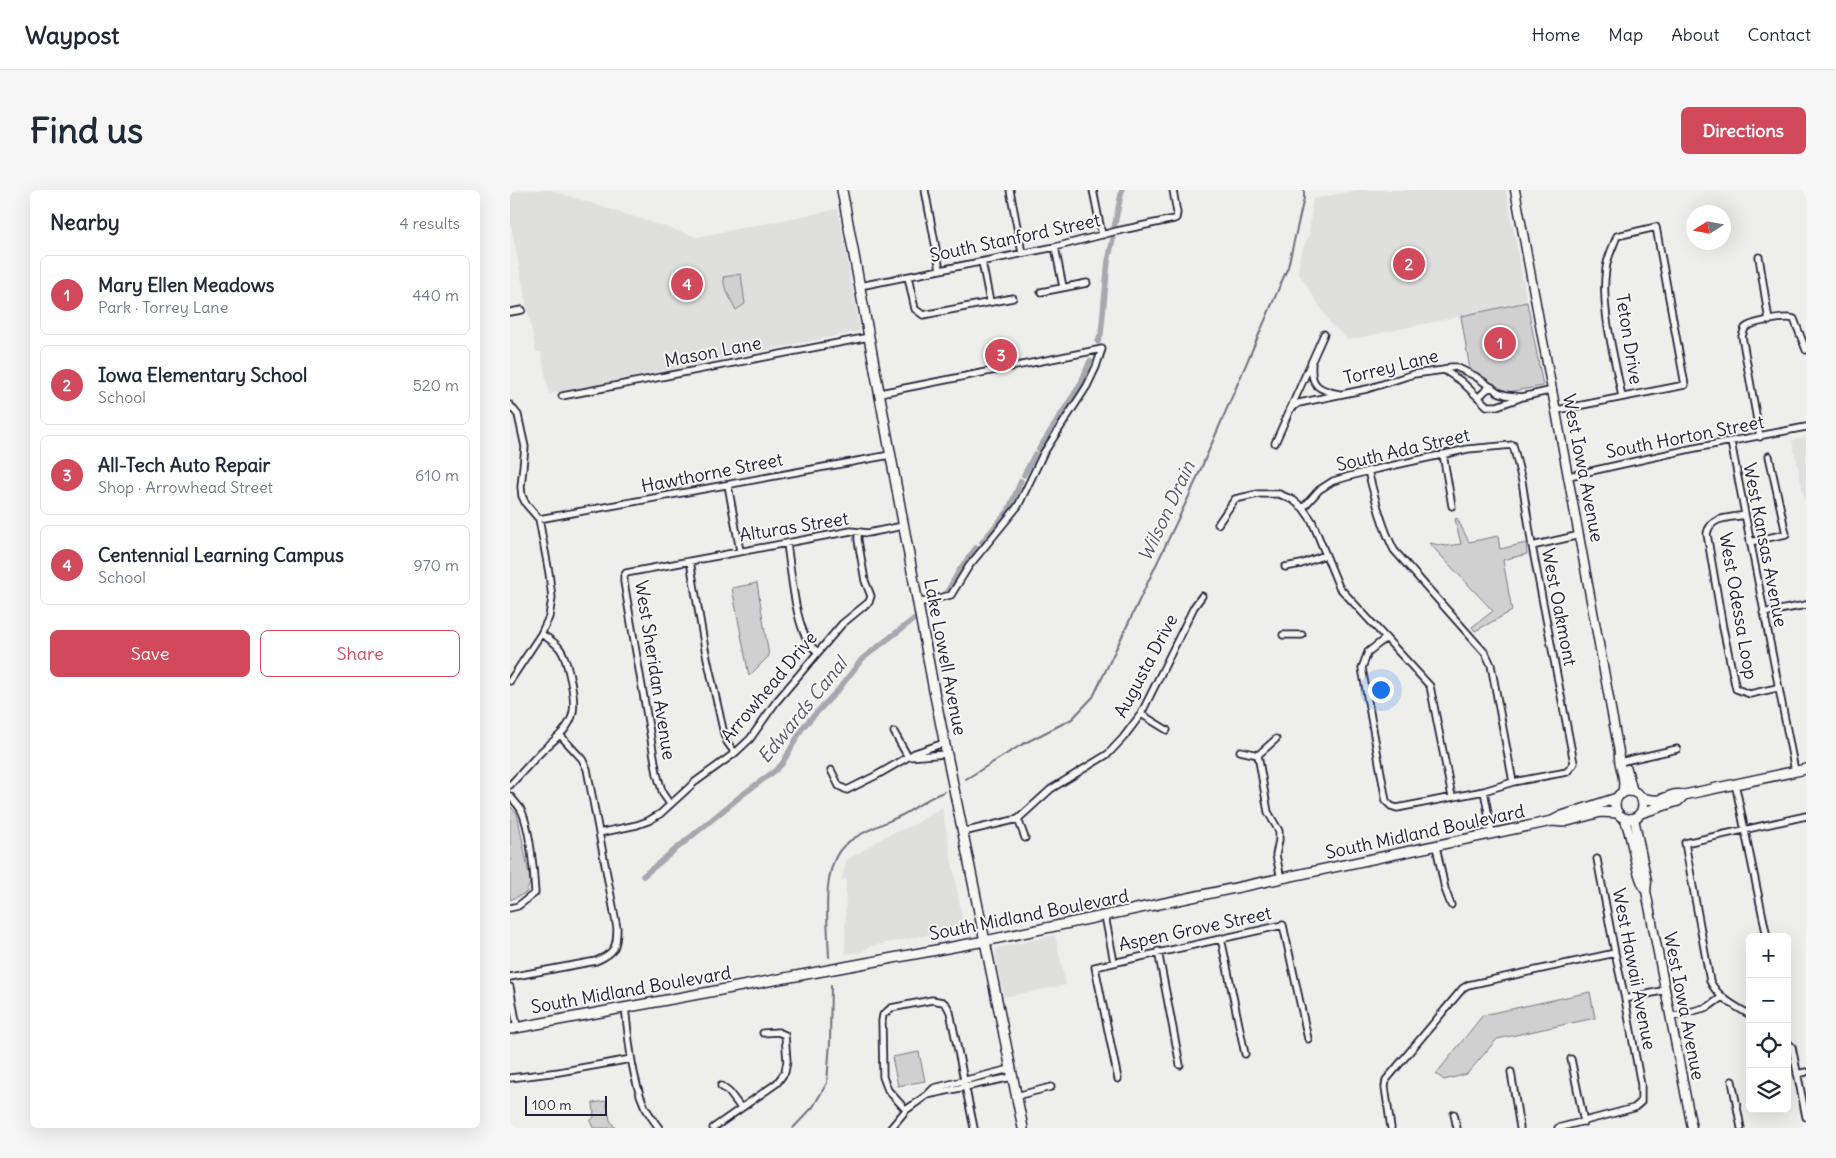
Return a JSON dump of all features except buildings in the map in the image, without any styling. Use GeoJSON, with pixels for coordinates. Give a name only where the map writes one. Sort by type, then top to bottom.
{"type":"FeatureCollection","features":[{"type":"Feature","properties":{"kind":"main road","name":"Lake Lowell Avenue"},"geometry":{"type":"LineString","coordinates":[[842,190],[946,754],[1023,1128]]}},
{"type":"Feature","properties":{"kind":"main road"},"geometry":{"type":"LineString","coordinates":[[1684,795],[1678,801],[1637,816],[1621,816],[1615,808],[1619,796],[1629,791],[1652,800],[1659,800],[1675,794],[1684,795],[1806,769]]}},
{"type":"Feature","properties":{"kind":"main road"},"geometry":{"type":"LineString","coordinates":[[1637,795],[1643,807],[1637,816]]}},
{"type":"Feature","properties":{"kind":"main road","name":"South Midland Boulevard"},"geometry":{"type":"LineString","coordinates":[[514,1028],[985,941],[1105,916],[1552,821],[1619,796]]}},
{"type":"Feature","properties":{"kind":"main road","name":"South Midland Boulevard"},"geometry":{"type":"LineString","coordinates":[[1552,821],[1564,822],[1601,812],[1621,816]]}},
{"type":"Feature","properties":{"kind":"street"},"geometry":{"type":"LineString","coordinates":[[925,190],[940,270]]}},
{"type":"Feature","properties":{"kind":"street"},"geometry":{"type":"LineString","coordinates":[[1010,190],[1022,253]]}},
{"type":"Feature","properties":{"kind":"street"},"geometry":{"type":"LineString","coordinates":[[1093,190],[1102,235]]}},
{"type":"Feature","properties":{"kind":"street","name":"South Stanford Street"},"geometry":{"type":"LineString","coordinates":[[860,286],[982,262],[1176,218],[1177,213],[1173,190]]}},
{"type":"Feature","properties":{"kind":"street","name":"West Iowa Avenue"},"geometry":{"type":"LineString","coordinates":[[1515,190],[1619,752],[1637,795]]}},
{"type":"Feature","properties":{"kind":"street","name":"Teton Drive"},"geometry":{"type":"LineString","coordinates":[[1656,227],[1685,385],[1622,397],[1605,302],[1606,270],[1610,252],[1617,236],[1656,227]]}},
{"type":"Feature","properties":{"kind":"street"},"geometry":{"type":"LineString","coordinates":[[1055,246],[1063,288]]}},
{"type":"Feature","properties":{"kind":"street"},"geometry":{"type":"LineString","coordinates":[[1758,257],[1769,321]]}},
{"type":"Feature","properties":{"kind":"street"},"geometry":{"type":"LineString","coordinates":[[982,262],[990,302]]}},
{"type":"Feature","properties":{"kind":"street"},"geometry":{"type":"LineString","coordinates":[[908,276],[915,309],[923,315],[1013,298]]}},
{"type":"Feature","properties":{"kind":"street"},"geometry":{"type":"LineString","coordinates":[[1041,292],[1087,283]]}},
{"type":"Feature","properties":{"kind":"street"},"geometry":{"type":"LineString","coordinates":[[510,312],[522,310]]}},
{"type":"Feature","properties":{"kind":"street"},"geometry":{"type":"LineString","coordinates":[[1760,437],[1742,336],[1744,329],[1751,325],[1784,318],[1794,319],[1806,350]]}},
{"type":"Feature","properties":{"kind":"street"},"geometry":{"type":"LineString","coordinates":[[1275,443],[1324,334]]}},
{"type":"Feature","properties":{"kind":"street","name":"Mason Lane"},"geometry":{"type":"LineString","coordinates":[[562,396],[869,337]]}},
{"type":"Feature","properties":{"kind":"street"},"geometry":{"type":"LineString","coordinates":[[880,393],[1102,349],[1087,386],[1043,454],[1012,515],[969,566],[951,595],[918,603]]}},
{"type":"Feature","properties":{"kind":"street"},"geometry":{"type":"LineString","coordinates":[[1312,359],[1311,372],[1313,382],[1323,390],[1342,395]]}},
{"type":"Feature","properties":{"kind":"street","name":"Torrey Lane"},"geometry":{"type":"LineString","coordinates":[[1290,409],[1299,403],[1367,389],[1414,374],[1456,367],[1506,395],[1522,397],[1553,390]]}},
{"type":"Feature","properties":{"kind":"street"},"geometry":{"type":"LineString","coordinates":[[1444,370],[1461,381],[1487,406],[1490,407],[1522,397]]}},
{"type":"Feature","properties":{"kind":"street"},"geometry":{"type":"LineString","coordinates":[[1478,396],[1492,388]]}},
{"type":"Feature","properties":{"kind":"street"},"geometry":{"type":"LineString","coordinates":[[1557,410],[1622,397]]}},
{"type":"Feature","properties":{"kind":"street"},"geometry":{"type":"LineString","coordinates":[[510,405],[518,414],[524,447],[522,496],[526,504],[539,519],[552,598],[548,617],[541,634],[510,681]]}},
{"type":"Feature","properties":{"kind":"street","name":"South Horton Street"},"geometry":{"type":"LineString","coordinates":[[1569,476],[1806,427]]}},
{"type":"Feature","properties":{"kind":"street","name":"West Kansas Avenue"},"geometry":{"type":"LineString","coordinates":[[1731,442],[1777,688],[1795,771]]}},
{"type":"Feature","properties":{"kind":"street","name":"West Oakmont"},"geometry":{"type":"LineString","coordinates":[[1501,446],[1513,444],[1522,481],[1532,546],[1574,763],[1568,772],[1513,782]]}},
{"type":"Feature","properties":{"kind":"street","name":"South Ada Street"},"geometry":{"type":"LineString","coordinates":[[1303,508],[1319,490],[1333,481],[1443,454],[1468,449],[1501,446]]}},
{"type":"Feature","properties":{"kind":"street"},"geometry":{"type":"LineString","coordinates":[[1443,454],[1452,506]]}},
{"type":"Feature","properties":{"kind":"street","name":"Hawthorne Street"},"geometry":{"type":"LineString","coordinates":[[539,519],[890,455]]}},
{"type":"Feature","properties":{"kind":"street"},"geometry":{"type":"LineString","coordinates":[[1750,542],[1786,534],[1769,456]]}},
{"type":"Feature","properties":{"kind":"street"},"geometry":{"type":"LineString","coordinates":[[1368,471],[1378,511],[1394,550],[1486,654],[1491,665],[1513,782],[1484,791],[1396,808],[1386,801],[1362,668],[1368,652],[1386,638]]}},
{"type":"Feature","properties":{"kind":"street"},"geometry":{"type":"LineString","coordinates":[[728,485],[740,551]]}},
{"type":"Feature","properties":{"kind":"street"},"geometry":{"type":"LineString","coordinates":[[1218,524],[1235,499],[1258,494],[1279,494],[1293,500],[1303,508],[1312,520],[1339,587],[1430,686],[1452,797]]}},
{"type":"Feature","properties":{"kind":"street","name":"West Odessa Loop"},"geometry":{"type":"LineString","coordinates":[[1745,515],[1714,521],[1708,526],[1707,534],[1723,628],[1736,689],[1750,694],[1777,688]]}},
{"type":"Feature","properties":{"kind":"street","name":"Alturas Street"},"geometry":{"type":"LineString","coordinates":[[690,560],[851,532],[868,533],[904,526]]}},
{"type":"Feature","properties":{"kind":"street","name":"Arrowhead Drive"},"geometry":{"type":"LineString","coordinates":[[600,833],[648,821],[695,782],[735,753],[750,739],[776,702],[842,624],[868,602],[871,596],[865,581],[858,532]]}},
{"type":"Feature","properties":{"kind":"street"},"geometry":{"type":"LineString","coordinates":[[1532,546],[1580,535]]}},
{"type":"Feature","properties":{"kind":"street"},"geometry":{"type":"LineString","coordinates":[[787,544],[803,628],[810,645],[818,652]]}},
{"type":"Feature","properties":{"kind":"street"},"geometry":{"type":"LineString","coordinates":[[1285,567],[1301,564],[1325,555]]}},
{"type":"Feature","properties":{"kind":"street"},"geometry":{"type":"LineString","coordinates":[[690,560],[705,649],[724,734],[735,753]]}},
{"type":"Feature","properties":{"kind":"street","name":"West Sheridan Avenue"},"geometry":{"type":"LineString","coordinates":[[670,804],[659,786],[624,576],[626,573],[690,560]]}},
{"type":"Feature","properties":{"kind":"street","name":"Augusta Drive"},"geometry":{"type":"LineString","coordinates":[[963,832],[1018,819],[1051,789],[1108,754],[1141,714],[1194,607],[1202,596]]}},
{"type":"Feature","properties":{"kind":"street"},"geometry":{"type":"LineString","coordinates":[[1763,613],[1806,605]]}},
{"type":"Feature","properties":{"kind":"street"},"geometry":{"type":"LineString","coordinates":[[510,785],[560,735],[569,724],[573,712],[571,681],[562,651],[555,642],[541,634]]}},
{"type":"Feature","properties":{"kind":"street"},"geometry":{"type":"LineString","coordinates":[[1282,635],[1302,635]]}},
{"type":"Feature","properties":{"kind":"street"},"geometry":{"type":"LineString","coordinates":[[1141,714],[1167,730]]}},
{"type":"Feature","properties":{"kind":"street"},"geometry":{"type":"LineString","coordinates":[[894,732],[908,757]]}},
{"type":"Feature","properties":{"kind":"street"},"geometry":{"type":"LineString","coordinates":[[510,978],[596,961],[613,951],[617,942],[617,928],[587,768],[582,759],[560,735]]}},
{"type":"Feature","properties":{"kind":"street"},"geometry":{"type":"LineString","coordinates":[[1258,755],[1276,740]]}},
{"type":"Feature","properties":{"kind":"street"},"geometry":{"type":"LineString","coordinates":[[831,770],[839,786],[846,790],[915,753],[944,743]]}},
{"type":"Feature","properties":{"kind":"street"},"geometry":{"type":"LineString","coordinates":[[1624,762],[1677,749]]}},
{"type":"Feature","properties":{"kind":"street"},"geometry":{"type":"LineString","coordinates":[[1240,751],[1258,755]]}},
{"type":"Feature","properties":{"kind":"street","name":"West Iowa Avenue"},"geometry":{"type":"LineString","coordinates":[[1619,752],[1618,757],[1624,776],[1624,785],[1619,796]]}},
{"type":"Feature","properties":{"kind":"street"},"geometry":{"type":"LineString","coordinates":[[908,757],[946,754]]}},
{"type":"Feature","properties":{"kind":"street"},"geometry":{"type":"LineString","coordinates":[[1258,755],[1268,812],[1279,831],[1276,855],[1281,878]]}},
{"type":"Feature","properties":{"kind":"street"},"geometry":{"type":"LineString","coordinates":[[1735,783],[1766,933]]}},
{"type":"Feature","properties":{"kind":"street"},"geometry":{"type":"LineString","coordinates":[[1484,791],[1492,834]]}},
{"type":"Feature","properties":{"kind":"street"},"geometry":{"type":"LineString","coordinates":[[510,796],[520,809],[525,821],[533,863],[535,893],[518,906],[510,908]]}},
{"type":"Feature","properties":{"kind":"street","name":"West Iowa Avenue"},"geometry":{"type":"LineString","coordinates":[[1621,816],[1629,830],[1641,882],[1646,891]]}},
{"type":"Feature","properties":{"kind":"street","name":"West Iowa Avenue"},"geometry":{"type":"LineString","coordinates":[[1637,816],[1647,881],[1646,891],[1692,1128]]}},
{"type":"Feature","properties":{"kind":"street"},"geometry":{"type":"LineString","coordinates":[[1746,1012],[1722,997],[1710,981],[1685,843],[1806,816]]}},
{"type":"Feature","properties":{"kind":"street"},"geometry":{"type":"LineString","coordinates":[[1018,819],[1025,838]]}},
{"type":"Feature","properties":{"kind":"street"},"geometry":{"type":"LineString","coordinates":[[1436,846],[1445,889],[1451,905]]}},
{"type":"Feature","properties":{"kind":"street","name":"West Hawaii Avenue"},"geometry":{"type":"LineString","coordinates":[[1584,1122],[1634,1108],[1641,1102],[1640,1085],[1625,999],[1597,859]]}},
{"type":"Feature","properties":{"kind":"street","name":"Aspen Grove Street"},"geometry":{"type":"LineString","coordinates":[[1105,916],[1114,962]]}},
{"type":"Feature","properties":{"kind":"street","name":"Aspen Grove Street"},"geometry":{"type":"LineString","coordinates":[[1118,1079],[1095,967],[1158,951],[1283,925],[1308,1039]]}},
{"type":"Feature","properties":{"kind":"street"},"geometry":{"type":"LineString","coordinates":[[1221,938],[1245,1054]]}},
{"type":"Feature","properties":{"kind":"street"},"geometry":{"type":"LineString","coordinates":[[1158,951],[1180,1065]]}},
{"type":"Feature","properties":{"kind":"street"},"geometry":{"type":"LineString","coordinates":[[1391,1128],[1385,1087],[1386,1080],[1463,988],[1468,985],[1615,954]]}},
{"type":"Feature","properties":{"kind":"street"},"geometry":{"type":"LineString","coordinates":[[510,987],[514,1028]]}},
{"type":"Feature","properties":{"kind":"street"},"geometry":{"type":"LineString","coordinates":[[1625,999],[1666,990]]}},
{"type":"Feature","properties":{"kind":"street"},"geometry":{"type":"LineString","coordinates":[[1671,1017],[1708,1007],[1722,997]]}},
{"type":"Feature","properties":{"kind":"street"},"geometry":{"type":"LineString","coordinates":[[906,1110],[888,1090],[883,1077],[883,1015],[891,1008],[932,1000],[943,1002],[947,1006],[974,1128]]}},
{"type":"Feature","properties":{"kind":"street"},"geometry":{"type":"LineString","coordinates":[[625,1007],[631,1059],[645,1107],[659,1128]]}},
{"type":"Feature","properties":{"kind":"street"},"geometry":{"type":"LineString","coordinates":[[713,1128],[777,1083],[785,1072],[787,1061],[785,1036],[778,1032],[763,1033]]}},
{"type":"Feature","properties":{"kind":"street"},"geometry":{"type":"LineString","coordinates":[[1791,1046],[1806,1117]]}},
{"type":"Feature","properties":{"kind":"street"},"geometry":{"type":"LineString","coordinates":[[510,1078],[631,1059]]}},
{"type":"Feature","properties":{"kind":"street"},"geometry":{"type":"LineString","coordinates":[[1558,1128],[1584,1122],[1571,1059]]}},
{"type":"Feature","properties":{"kind":"street"},"geometry":{"type":"LineString","coordinates":[[1511,1072],[1520,1128]]}},
{"type":"Feature","properties":{"kind":"street"},"geometry":{"type":"LineString","coordinates":[[1797,1074],[1806,1072]]}},
{"type":"Feature","properties":{"kind":"street"},"geometry":{"type":"LineString","coordinates":[[891,1128],[906,1110],[934,1088],[964,1080],[1011,1073]]}},
{"type":"Feature","properties":{"kind":"street"},"geometry":{"type":"LineString","coordinates":[[927,1095],[1011,1073]]}},
{"type":"Feature","properties":{"kind":"street"},"geometry":{"type":"LineString","coordinates":[[1732,1080],[1741,1128]]}},
{"type":"Feature","properties":{"kind":"street"},"geometry":{"type":"LineString","coordinates":[[722,1086],[741,1108]]}},
{"type":"Feature","properties":{"kind":"street"},"geometry":{"type":"LineString","coordinates":[[1016,1096],[1051,1087]]}},
{"type":"Feature","properties":{"kind":"street"},"geometry":{"type":"LineString","coordinates":[[1454,1114],[1457,1128]]}},
{"type":"Feature","properties":{"kind":"shaded area"},"geometry":{"type":"Polygon","coordinates":[[[525,190],[550,190],[697,237],[838,209],[860,331],[549,394],[541,352],[536,352],[510,220],[510,193],[525,190]]]}},
{"type":"Feature","properties":{"kind":"shaded area"},"geometry":{"type":"Polygon","coordinates":[[[1357,190],[1506,190],[1527,302],[1348,340],[1331,324],[1298,272],[1300,256],[1309,234],[1313,199],[1357,190]]]}},
{"type":"Feature","properties":{"kind":"shaded area"},"geometry":{"type":"Polygon","coordinates":[[[741,274],[745,304],[736,310],[725,288],[723,277],[741,274]]]}},
{"type":"Feature","properties":{"kind":"shaded area"},"geometry":{"type":"Polygon","coordinates":[[[1527,302],[1543,386],[1508,392],[1499,389],[1470,370],[1461,316],[1527,302]]]}},
{"type":"Feature","properties":{"kind":"shaded area"},"geometry":{"type":"Polygon","coordinates":[[[1806,437],[1806,506],[1792,440],[1806,437]]]}},
{"type":"Feature","properties":{"kind":"shaded area"},"geometry":{"type":"Polygon","coordinates":[[[1457,518],[1469,542],[1498,536],[1500,549],[1526,543],[1527,554],[1503,560],[1512,611],[1475,631],[1472,627],[1493,611],[1429,543],[1446,546],[1461,544],[1455,519],[1457,518]]]}},
{"type":"Feature","properties":{"kind":"shaded area"},"geometry":{"type":"Polygon","coordinates":[[[757,583],[769,656],[749,676],[732,588],[757,583]]]}},
{"type":"Feature","properties":{"kind":"shaded area"},"geometry":{"type":"Polygon","coordinates":[[[510,806],[516,812],[518,818],[530,883],[526,893],[510,900],[510,806]]]}},
{"type":"Feature","properties":{"kind":"shaded area"},"geometry":{"type":"Polygon","coordinates":[[[942,807],[964,928],[871,946],[861,952],[845,954],[846,879],[841,880],[847,860],[886,836],[914,825],[942,807]]]}},
{"type":"Feature","properties":{"kind":"shaded area"},"geometry":{"type":"Polygon","coordinates":[[[1055,935],[1066,985],[1004,997],[995,954],[998,948],[1055,935]]]}},
{"type":"Feature","properties":{"kind":"shaded area"},"geometry":{"type":"Polygon","coordinates":[[[1590,992],[1595,1018],[1497,1039],[1467,1074],[1444,1080],[1436,1074],[1483,1015],[1590,992]]]}},
{"type":"Feature","properties":{"kind":"shaded area"},"geometry":{"type":"Polygon","coordinates":[[[919,1052],[925,1081],[898,1086],[892,1057],[919,1052]]]}},
{"type":"Feature","properties":{"kind":"shaded area"},"geometry":{"type":"Polygon","coordinates":[[[606,1101],[610,1120],[615,1128],[593,1128],[590,1121],[594,1117],[593,1103],[606,1101]]]}},
{"type":"Feature","properties":{"kind":"waterway","name":"Edwards Canal"},"geometry":{"type":"LineString","coordinates":[[1114,228],[1122,190]]}},
{"type":"Feature","properties":{"kind":"waterway","name":"Wilson Drain"},"geometry":{"type":"LineString","coordinates":[[966,779],[1021,745],[1072,719],[1093,697],[1190,494],[1288,267],[1304,198],[1304,190]]}},
{"type":"Feature","properties":{"kind":"waterway","name":"Edwards Canal"},"geometry":{"type":"LineString","coordinates":[[1098,342],[1101,334],[1108,261],[1113,239]]}},
{"type":"Feature","properties":{"kind":"waterway","name":"Edwards Canal"},"geometry":{"type":"LineString","coordinates":[[1039,449],[1080,385],[1090,361]]}},
{"type":"Feature","properties":{"kind":"waterway","name":"Edwards Canal"},"geometry":{"type":"LineString","coordinates":[[1024,475],[1035,454]]}},
{"type":"Feature","properties":{"kind":"waterway","name":"Edwards Canal"},"geometry":{"type":"LineString","coordinates":[[982,542],[1008,511],[1021,481]]}},
{"type":"Feature","properties":{"kind":"waterway","name":"Edwards Canal"},"geometry":{"type":"LineString","coordinates":[[947,592],[960,569],[976,548]]}},
{"type":"Feature","properties":{"kind":"waterway","name":"Edwards Canal"},"geometry":{"type":"LineString","coordinates":[[929,609],[934,605]]}},
{"type":"Feature","properties":{"kind":"waterway","name":"Edwards Canal"},"geometry":{"type":"LineString","coordinates":[[643,876],[742,795],[776,770],[782,764],[803,727],[839,689],[862,659],[914,619]]}},
{"type":"Feature","properties":{"kind":"waterway","name":"Wilson Drain"},"geometry":{"type":"LineString","coordinates":[[829,957],[828,886],[835,859],[841,849],[859,835],[904,814],[944,792]]}},
{"type":"Feature","properties":{"kind":"waterway","name":"Wilson Drain"},"geometry":{"type":"LineString","coordinates":[[793,1128],[813,1107],[827,1083],[831,986]]}},
{"type":"Feature","properties":{"kind":"place","name":"Iowa Elementary School"},"geometry":{"type":"Point","coordinates":[1409,264]}},
{"type":"Feature","properties":{"kind":"place","name":"Centennial Learning Campus"},"geometry":{"type":"Point","coordinates":[687,284]}},
{"type":"Feature","properties":{"kind":"place","name":"Mary Ellen Meadows"},"geometry":{"type":"Point","coordinates":[1500,343]}},
{"type":"Feature","properties":{"kind":"place","name":"All-Tech Auto Repair"},"geometry":{"type":"Point","coordinates":[1001,355]}}]}
